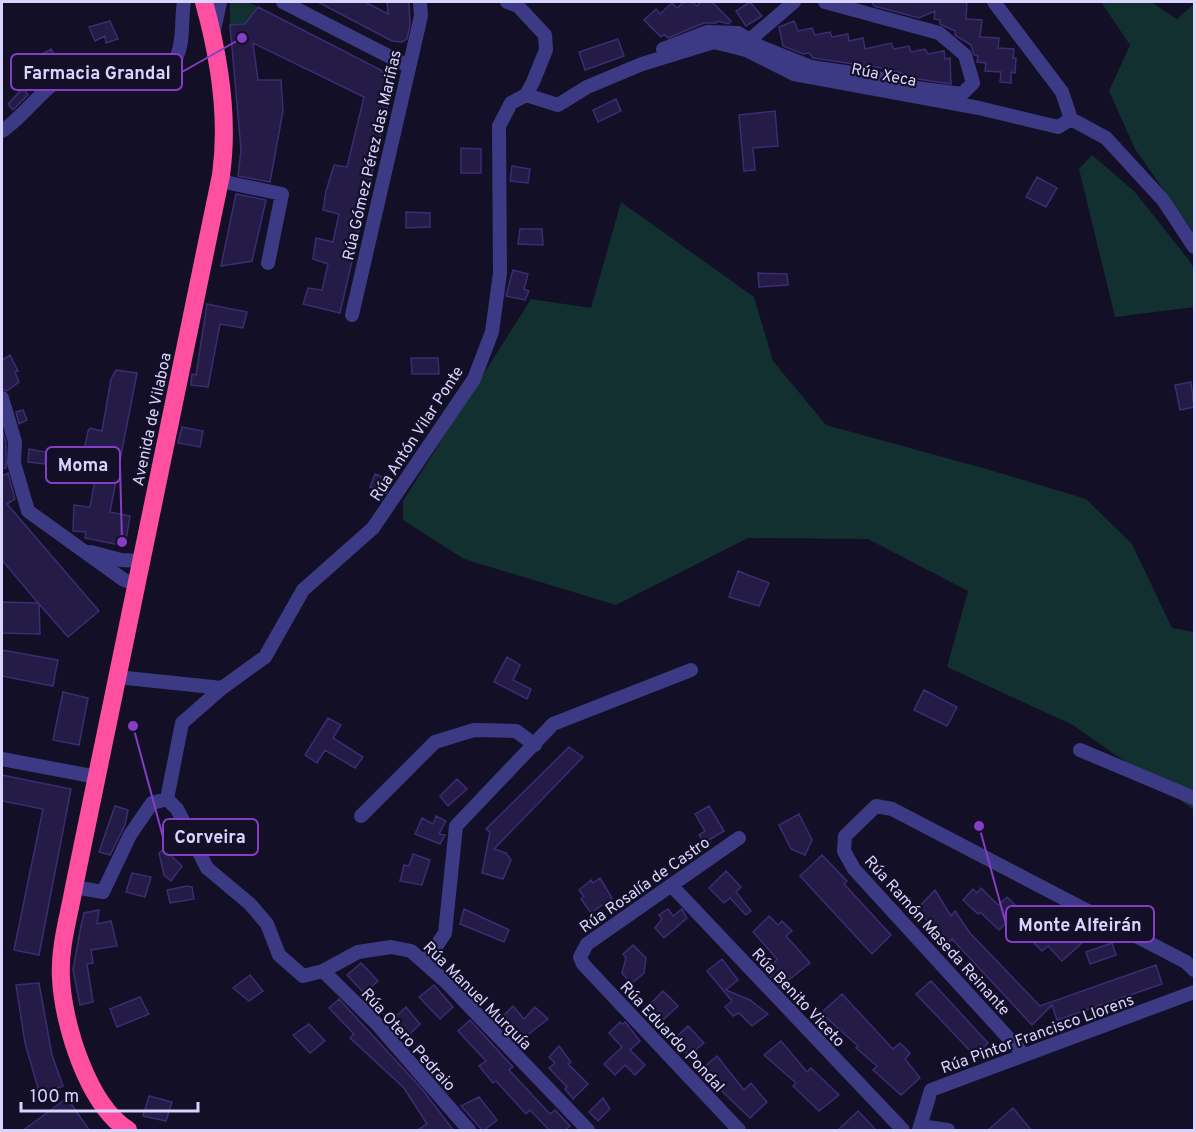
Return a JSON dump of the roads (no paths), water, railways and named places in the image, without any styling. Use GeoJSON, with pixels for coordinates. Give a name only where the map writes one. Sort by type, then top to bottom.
{"type":"FeatureCollection","features":[{"type":"Feature","properties":{"kind":"highway","name":"Avenida de Vilaboa"},"geometry":{"type":"LineString","coordinates":[[204,2],[212,31]]}},
{"type":"Feature","properties":{"kind":"highway","name":"Avenida de Vilaboa"},"geometry":{"type":"LineString","coordinates":[[128,1131],[110,1117],[89,1085],[62,994],[62,954],[220,181],[224,132],[210,2]]}},
{"type":"Feature","properties":{"kind":"street"},"geometry":{"type":"LineString","coordinates":[[2,131],[17,120],[59,79],[72,74],[114,71],[146,73],[165,68],[178,55],[184,2]]}},
{"type":"Feature","properties":{"kind":"street"},"geometry":{"type":"LineString","coordinates":[[212,31],[220,2]]}},
{"type":"Feature","properties":{"kind":"street"},"geometry":{"type":"LineString","coordinates":[[282,2],[408,66]]}},
{"type":"Feature","properties":{"kind":"street","name":"Rúa Gómez Pérez das Mariñas"},"geometry":{"type":"LineString","coordinates":[[352,315],[421,16],[420,2]]}},
{"type":"Feature","properties":{"kind":"street","name":"Rúa Antón Vilar Ponte"},"geometry":{"type":"LineString","coordinates":[[167,799],[183,723],[222,688],[265,657],[303,590],[373,528],[474,379],[492,332],[500,273],[500,126],[511,103],[526,95],[546,50],[545,35],[518,6],[507,2]]}},
{"type":"Feature","properties":{"kind":"street"},"geometry":{"type":"LineString","coordinates":[[740,49],[794,2]]}},
{"type":"Feature","properties":{"kind":"street"},"geometry":{"type":"LineString","coordinates":[[663,49],[707,32],[738,33],[750,38],[761,47],[811,67],[866,75],[916,88],[962,94],[974,83],[964,55],[939,33],[825,2]]}},
{"type":"Feature","properties":{"kind":"street"},"geometry":{"type":"LineString","coordinates":[[994,2],[1062,92],[1071,119],[1106,138],[1163,200],[1194,247]]}},
{"type":"Feature","properties":{"kind":"street","name":"Rúa Xeca"},"geometry":{"type":"LineString","coordinates":[[526,95],[558,105],[587,87],[652,61],[714,42],[740,49],[794,74],[979,108],[1048,126],[1058,127],[1071,119]]}},
{"type":"Feature","properties":{"kind":"street"},"geometry":{"type":"LineString","coordinates":[[220,181],[282,194],[268,263]]}},
{"type":"Feature","properties":{"kind":"street"},"geometry":{"type":"LineString","coordinates":[[2,398],[15,442],[8,463],[28,511],[124,580],[138,584]]}},
{"type":"Feature","properties":{"kind":"street"},"geometry":{"type":"LineString","coordinates":[[75,545],[121,560],[142,561]]}},
{"type":"Feature","properties":{"kind":"street"},"geometry":{"type":"LineString","coordinates":[[114,573],[114,562],[121,560]]}},
{"type":"Feature","properties":{"kind":"street"},"geometry":{"type":"LineString","coordinates":[[425,963],[445,933],[456,826],[553,724],[691,670]]}},
{"type":"Feature","properties":{"kind":"street"},"geometry":{"type":"LineString","coordinates":[[117,677],[222,688]]}},
{"type":"Feature","properties":{"kind":"street"},"geometry":{"type":"LineString","coordinates":[[361,816],[435,742],[474,730],[516,731],[535,745]]}},
{"type":"Feature","properties":{"kind":"street"},"geometry":{"type":"LineString","coordinates":[[1080,750],[1194,798]]}},
{"type":"Feature","properties":{"kind":"street"},"geometry":{"type":"LineString","coordinates":[[2,759],[97,777]]}},
{"type":"Feature","properties":{"kind":"street"},"geometry":{"type":"LineString","coordinates":[[74,887],[103,892],[130,835],[152,803],[167,799],[177,809],[207,868],[250,904],[267,924],[279,955],[303,976],[323,971]]}},
{"type":"Feature","properties":{"kind":"street","name":"Rúa Ramón Maseda Reinante"},"geometry":{"type":"LineString","coordinates":[[1024,1055],[854,869],[844,851],[845,836],[876,806],[902,815],[1186,962],[1194,970]]}},
{"type":"Feature","properties":{"kind":"street","name":"Rúa Rosalía de Castro"},"geometry":{"type":"LineString","coordinates":[[583,964],[580,957],[587,944],[739,838]]}},
{"type":"Feature","properties":{"kind":"street","name":"Rúa Benito Viceto"},"geometry":{"type":"LineString","coordinates":[[671,885],[903,1131]]}},
{"type":"Feature","properties":{"kind":"street","name":"Rúa Manuel Murguía"},"geometry":{"type":"LineString","coordinates":[[323,971],[357,952],[390,947],[411,951],[588,1131]]}},
{"type":"Feature","properties":{"kind":"street","name":"Rúa Eduardo Pondal"},"geometry":{"type":"LineString","coordinates":[[583,964],[739,1131]]}},
{"type":"Feature","properties":{"kind":"street"},"geometry":{"type":"LineString","coordinates":[[1194,970],[1188,982],[1194,991]]}},
{"type":"Feature","properties":{"kind":"street","name":"Rúa Otero Pedraio"},"geometry":{"type":"LineString","coordinates":[[323,971],[375,1023],[469,1131]]}},
{"type":"Feature","properties":{"kind":"street","name":"Rúa Pintor Francisco Llorens"},"geometry":{"type":"LineString","coordinates":[[920,1128],[931,1090],[1194,991]]}},
{"type":"Feature","properties":{"kind":"street"},"geometry":{"type":"LineString","coordinates":[[451,1112],[463,1131]]}},
{"type":"Feature","properties":{"kind":"street"},"geometry":{"type":"LineString","coordinates":[[920,1128],[948,1131]]}},
{"type":"Feature","properties":{"kind":"place","name":"Farmacia Grandal"},"geometry":{"type":"Point","coordinates":[242,38]}},
{"type":"Feature","properties":{"kind":"place","name":"Moma"},"geometry":{"type":"Point","coordinates":[122,542]}},
{"type":"Feature","properties":{"kind":"place","name":"Corveira"},"geometry":{"type":"Point","coordinates":[133,726]}},
{"type":"Feature","properties":{"kind":"place","name":"Monte Alfeirán"},"geometry":{"type":"Point","coordinates":[979,826]}}]}
